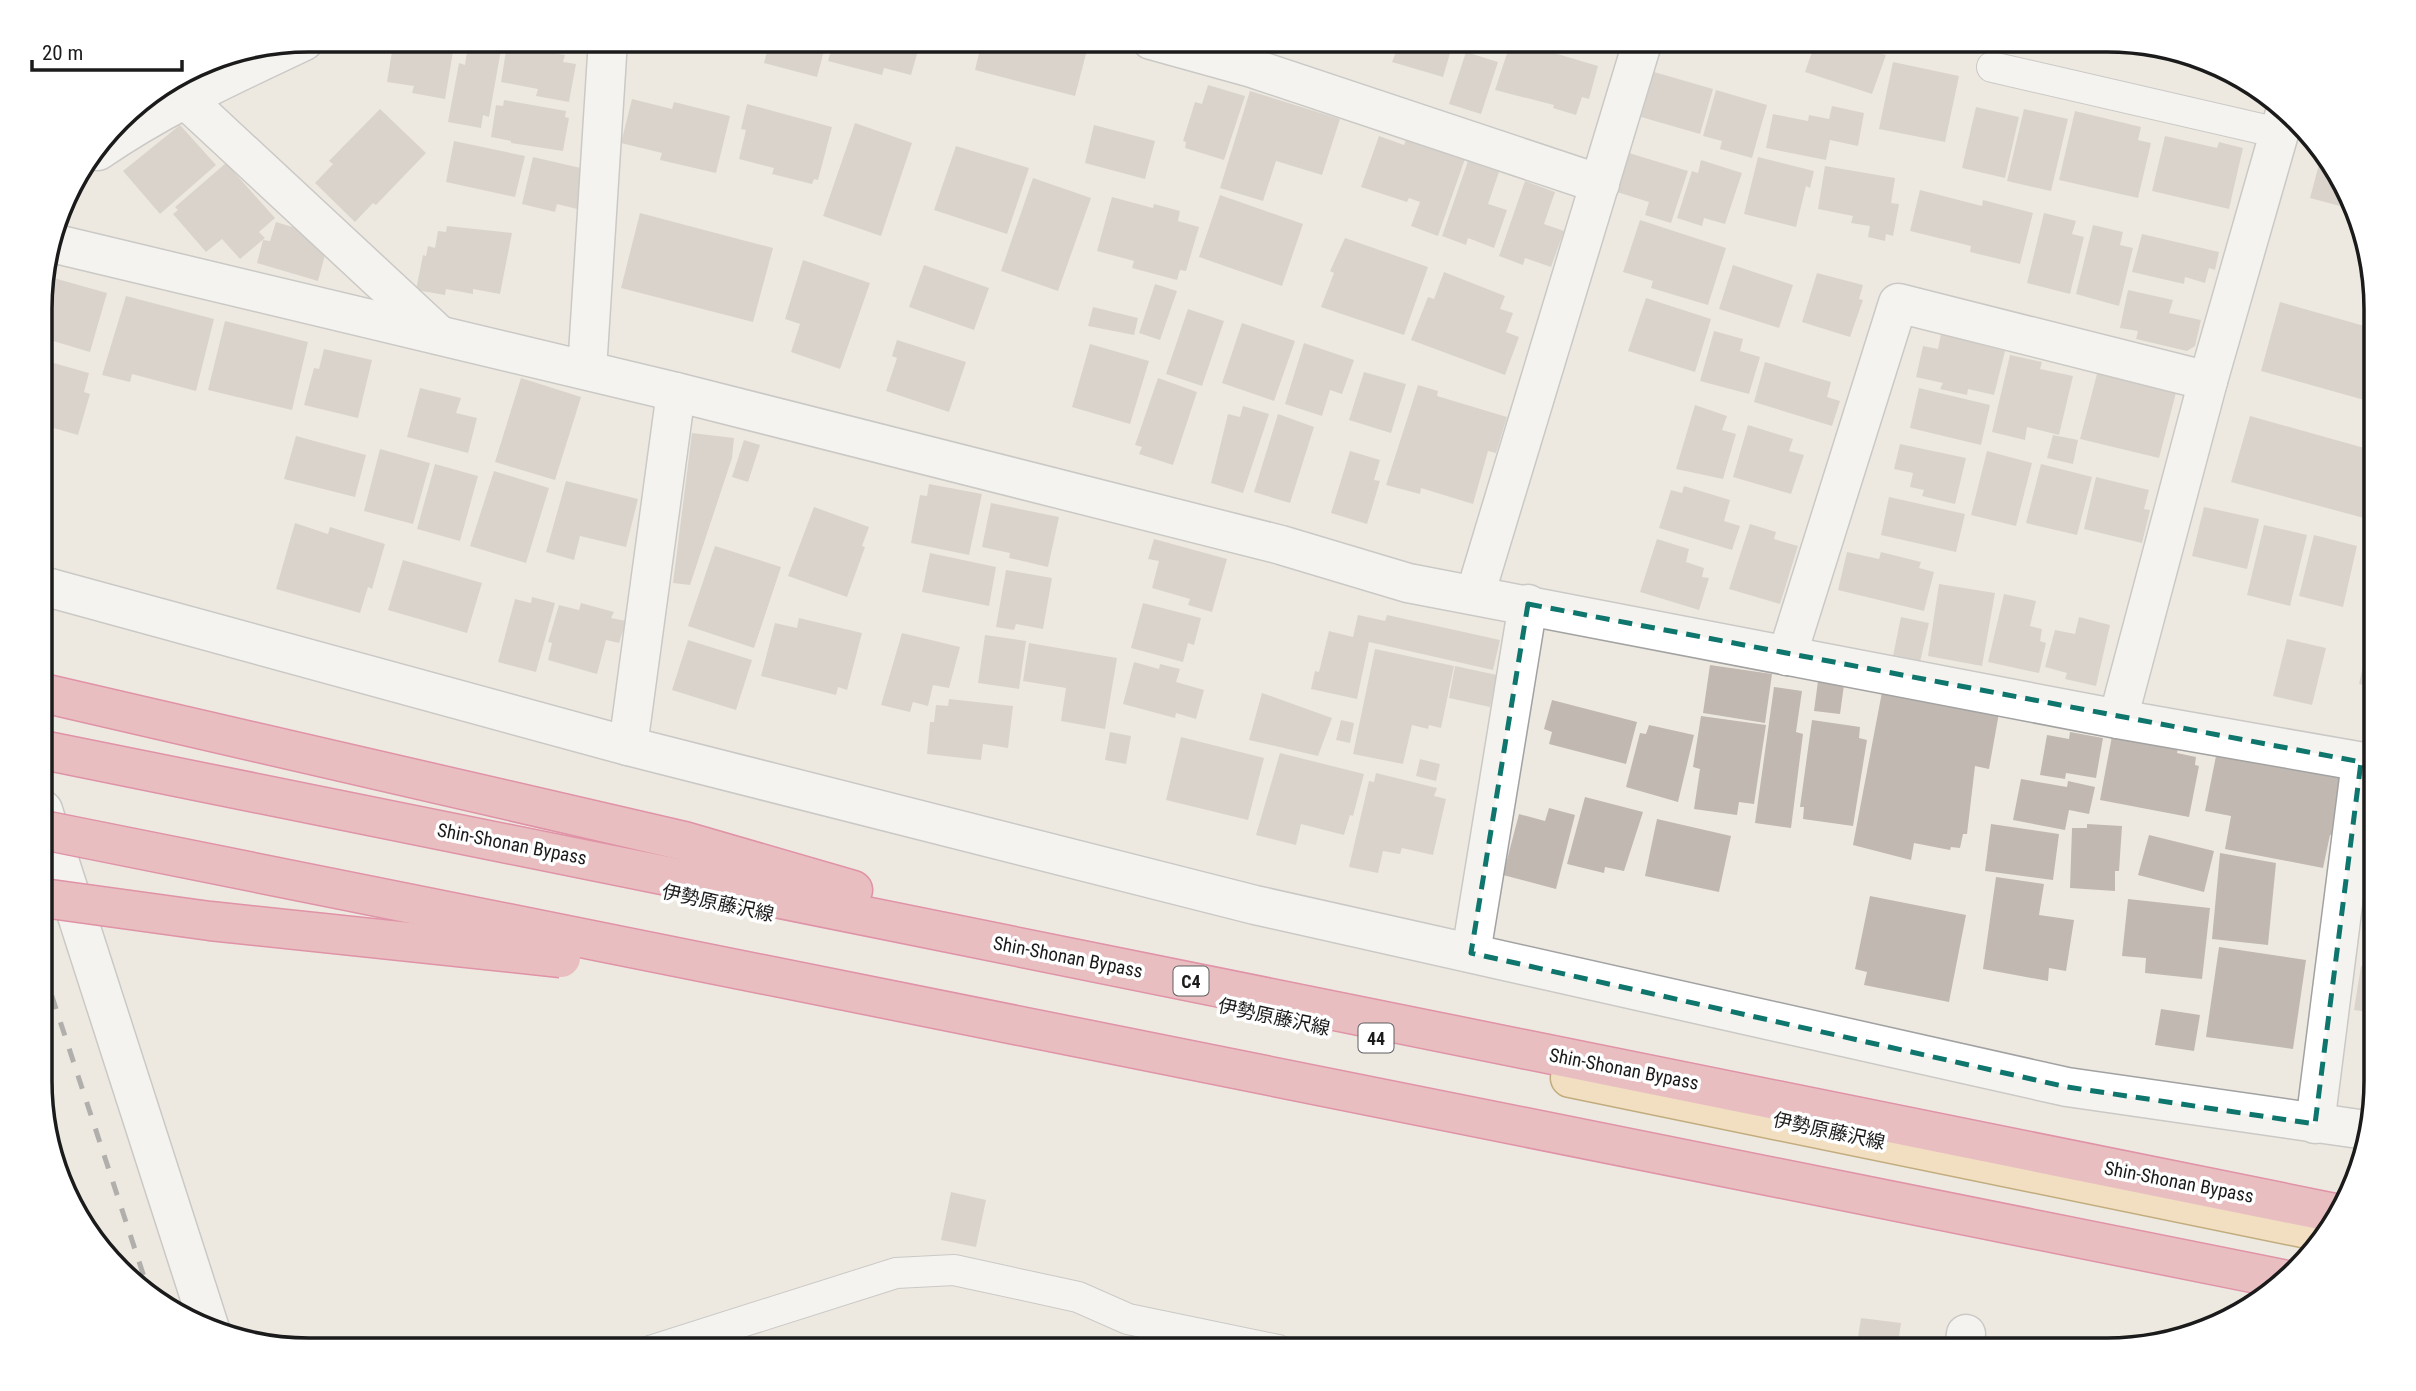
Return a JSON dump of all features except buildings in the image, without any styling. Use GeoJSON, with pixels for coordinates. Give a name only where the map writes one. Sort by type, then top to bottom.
{"type":"FeatureCollection","features":[{"type":"Feature","properties":{"kind":"highway"},"geometry":{"type":"LineString","coordinates":[[52,695],[684,841],[1127,968]]}},
{"type":"Feature","properties":{"kind":"highway","name":"Shin-Shonan Bypass"},"geometry":{"type":"LineString","coordinates":[[52,752],[1127,968],[2316,1229]]}},
{"type":"Feature","properties":{"kind":"highway"},"geometry":{"type":"LineString","coordinates":[[52,832],[2273,1277]]}},
{"type":"Feature","properties":{"kind":"highway"},"geometry":{"type":"LineString","coordinates":[[52,899],[210,921],[793,982]]}},
{"type":"Feature","properties":{"kind":"main road","name":"伊勢原藤沢線"},"geometry":{"type":"LineString","coordinates":[[426,844],[2316,1229]]}},
{"type":"Feature","properties":{"kind":"main road","name":"伊勢原藤沢線"},"geometry":{"type":"LineString","coordinates":[[415,886],[2289,1262]]}},
{"type":"Feature","properties":{"kind":"street"},"geometry":{"type":"LineString","coordinates":[[587,370],[607,52]]}},
{"type":"Feature","properties":{"kind":"street"},"geometry":{"type":"LineString","coordinates":[[1194,52],[1252,68],[1600,184]]}},
{"type":"Feature","properties":{"kind":"street"},"geometry":{"type":"LineString","coordinates":[[1475,595],[1639,52]]}},
{"type":"Feature","properties":{"kind":"street"},"geometry":{"type":"LineString","coordinates":[[123,133],[176,91],[264,56]]}},
{"type":"Feature","properties":{"kind":"street"},"geometry":{"type":"LineString","coordinates":[[176,91],[440,337]]}},
{"type":"Feature","properties":{"kind":"street"},"geometry":{"type":"LineString","coordinates":[[2118,719],[2208,380],[2281,125]]}},
{"type":"Feature","properties":{"kind":"street"},"geometry":{"type":"LineString","coordinates":[[61,245],[676,392],[1281,545],[1408,583],[2118,719],[2364,762]]}},
{"type":"Feature","properties":{"kind":"street"},"geometry":{"type":"LineString","coordinates":[[1787,656],[1898,303],[2208,380]]}},
{"type":"Feature","properties":{"kind":"street"},"geometry":{"type":"LineString","coordinates":[[628,746],[676,392]]}},
{"type":"Feature","properties":{"kind":"street"},"geometry":{"type":"LineString","coordinates":[[52,588],[628,746],[1255,905],[2067,1087],[2359,1129]]}},
{"type":"Feature","properties":{"kind":"street"},"geometry":{"type":"LineString","coordinates":[[1471,953],[1528,604]]}},
{"type":"Feature","properties":{"kind":"street"},"geometry":{"type":"LineString","coordinates":[[2315,1124],[2364,790]]}},
{"type":"Feature","properties":{"kind":"street"},"geometry":{"type":"LineString","coordinates":[[52,838],[207,1317]]}},
{"type":"Feature","properties":{"kind":"lane"},"geometry":{"type":"LineString","coordinates":[[1992,67],[2281,125]]}},
{"type":"Feature","properties":{"kind":"lane"},"geometry":{"type":"LineString","coordinates":[[691,1338],[896,1273],[954,1270],[1078,1297],[1128,1319],[1220,1338]]}},
{"type":"Feature","properties":{"kind":"highlighted area"},"geometry":{"type":"Polygon","coordinates":[[[1528,604],[2361,762],[2315,1124],[2067,1087],[1471,953],[1528,604]]]}},
{"type":"Feature","properties":{"kind":"railway"},"geometry":{"type":"LineString","coordinates":[[52,996],[145,1279]]}}]}
